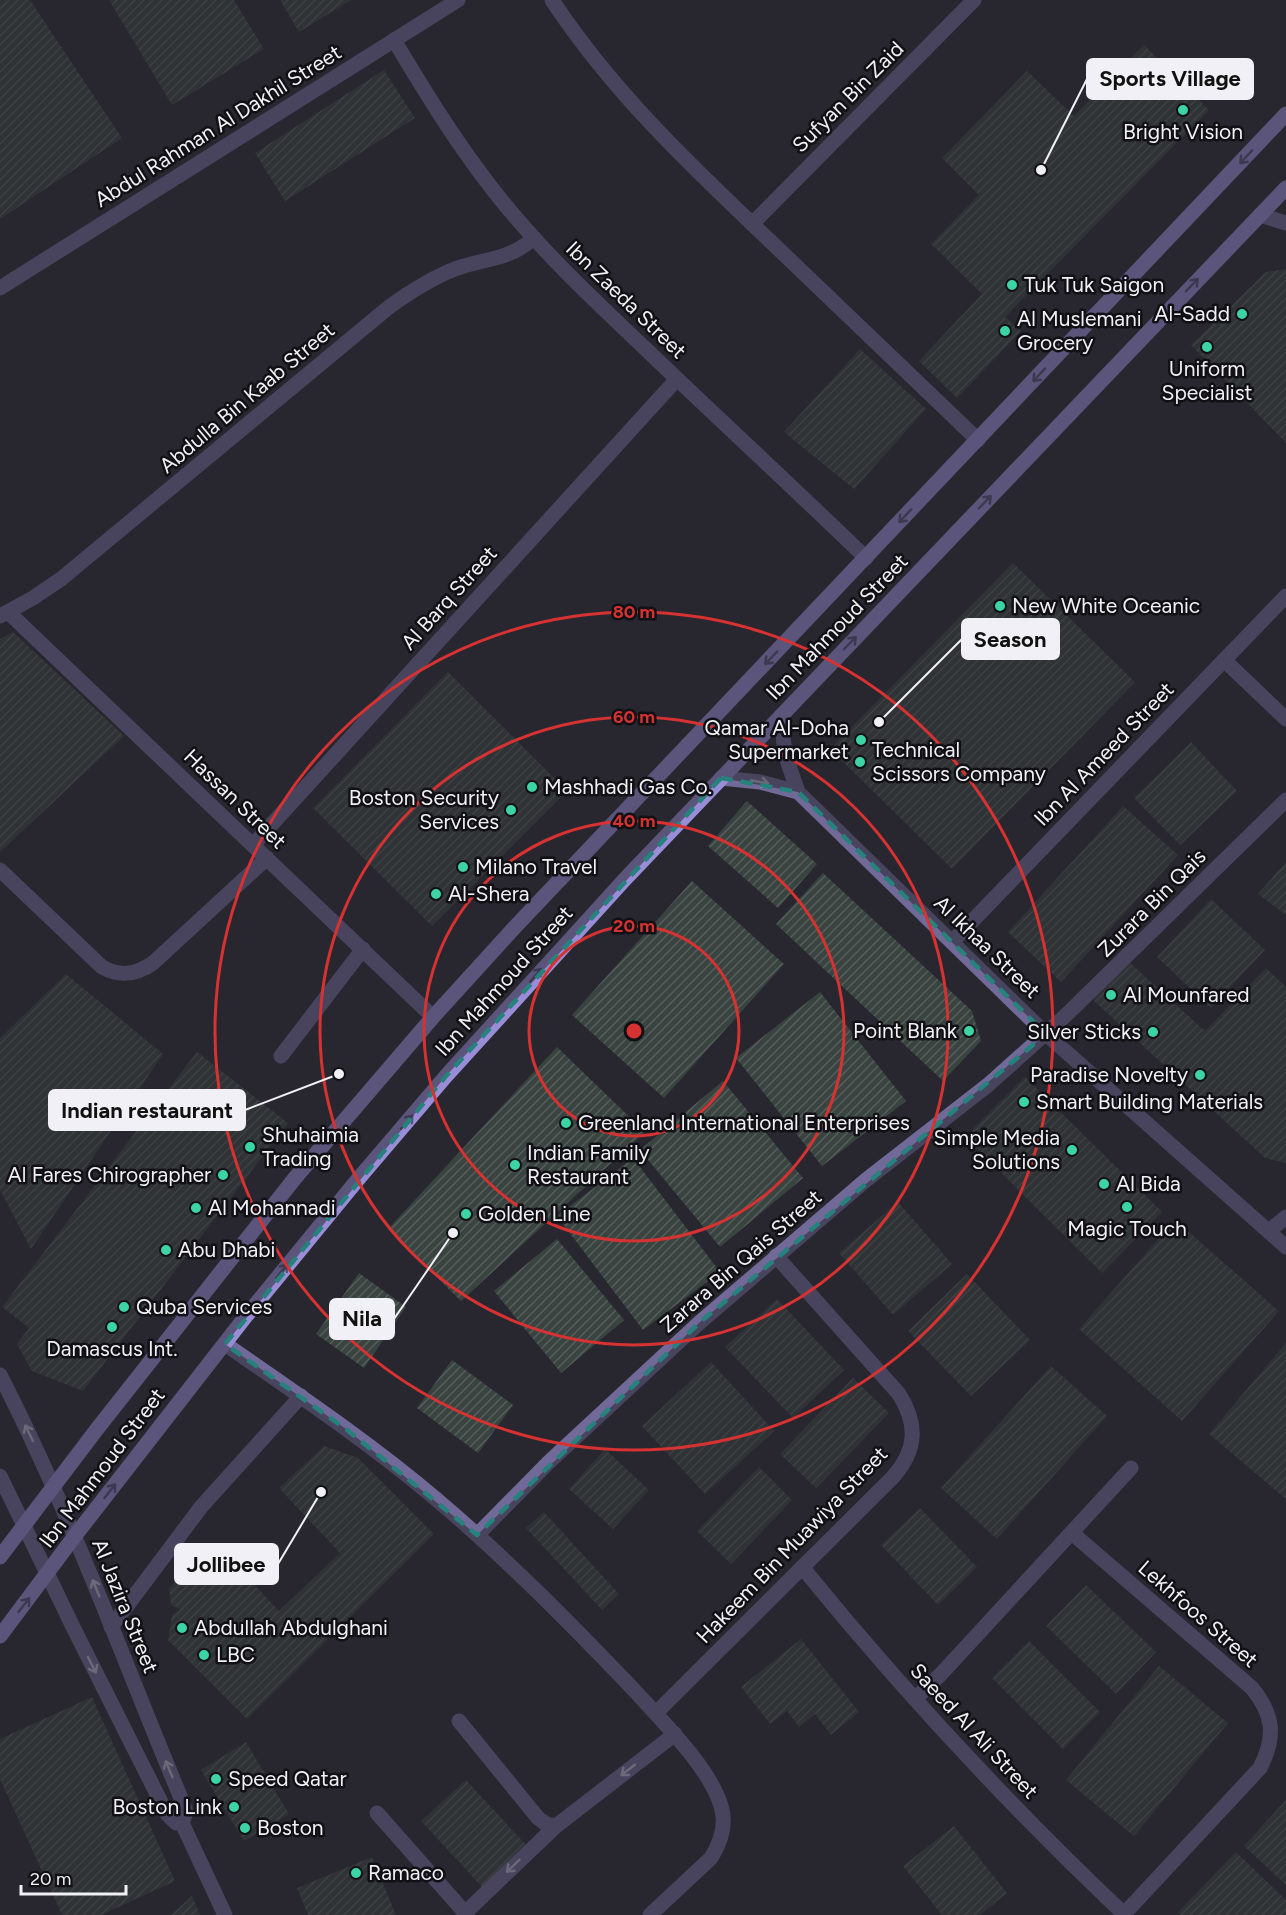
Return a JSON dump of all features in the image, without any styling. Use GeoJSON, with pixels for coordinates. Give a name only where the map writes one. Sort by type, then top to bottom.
{"type":"FeatureCollection","features":[{"type":"Feature","properties":{"kind":"street","name":"Abdul Rahman Al Dakhil Street"},"geometry":{"type":"LineString","coordinates":[[0,288],[458,0]]}},
{"type":"Feature","properties":{"kind":"street"},"geometry":{"type":"LineString","coordinates":[[552,0],[606,73],[651,126],[701,177],[978,440]]}},
{"type":"Feature","properties":{"kind":"street","name":"Sufyan Bin Zaid"},"geometry":{"type":"LineString","coordinates":[[752,225],[974,0]]}},
{"type":"Feature","properties":{"kind":"street","name":"Ibn Zaeda Street"},"geometry":{"type":"LineString","coordinates":[[394,40],[458,143],[494,192],[534,238],[566,273],[866,558]]}},
{"type":"Feature","properties":{"kind":"street","name":"Ibn Mahmoud Street"},"geometry":{"type":"LineString","coordinates":[[0,1557],[287,1187],[433,1017],[514,928],[1286,114]]}},
{"type":"Feature","properties":{"kind":"street","name":"Ibn Mahmoud Street"},"geometry":{"type":"LineString","coordinates":[[0,1636],[48,1575],[74,1537],[225,1344],[359,1178],[446,1076],[721,778],[1286,188]]}},
{"type":"Feature","properties":{"kind":"street"},"geometry":{"type":"LineString","coordinates":[[1260,215],[1286,223]]}},
{"type":"Feature","properties":{"kind":"street","name":"Abdulla Bin Kaab Street"},"geometry":{"type":"LineString","coordinates":[[4,614],[52,585],[79,565],[389,307],[432,279],[456,268],[510,254],[523,248],[534,238]]}},
{"type":"Feature","properties":{"kind":"street","name":"Al Barq Street"},"geometry":{"type":"LineString","coordinates":[[253,845],[677,379]]}},
{"type":"Feature","properties":{"kind":"street","name":"Ibn Al Ameed Street"},"geometry":{"type":"LineString","coordinates":[[952,942],[1286,596]]}},
{"type":"Feature","properties":{"kind":"street","name":"Hassan Street"},"geometry":{"type":"LineString","coordinates":[[4,614],[267,858],[433,1017]]}},
{"type":"Feature","properties":{"kind":"street"},"geometry":{"type":"LineString","coordinates":[[1224,660],[1286,719]]}},
{"type":"Feature","properties":{"kind":"street","name":"Al Ikhaa Street"},"geometry":{"type":"LineString","coordinates":[[781,716],[785,754],[798,792],[1046,1034],[1286,1247]]}},
{"type":"Feature","properties":{"kind":"street","name":"Al Ikhaa Street"},"geometry":{"type":"LineString","coordinates":[[721,778],[760,782],[798,792]]}},
{"type":"Feature","properties":{"kind":"street","name":"Zurara Bin Qais"},"geometry":{"type":"LineString","coordinates":[[1046,1034],[1286,800]]}},
{"type":"Feature","properties":{"kind":"street"},"geometry":{"type":"LineString","coordinates":[[0,870],[102,967],[122,974],[133,973],[153,963],[267,858]]}},
{"type":"Feature","properties":{"kind":"street"},"geometry":{"type":"LineString","coordinates":[[281,1056],[363,949]]}},
{"type":"Feature","properties":{"kind":"street","name":"Zarara Bin Qais Street"},"geometry":{"type":"LineString","coordinates":[[477,1534],[624,1392],[776,1256],[866,1180],[987,1085],[1046,1034]]}},
{"type":"Feature","properties":{"kind":"street"},"geometry":{"type":"LineString","coordinates":[[1269,1231],[1286,1217]]}},
{"type":"Feature","properties":{"kind":"street","name":"Hakeem Bin Muawiya Street"},"geometry":{"type":"LineString","coordinates":[[656,1713],[902,1467],[908,1456],[913,1430],[911,1417],[899,1394],[776,1256]]}},
{"type":"Feature","properties":{"kind":"street"},"geometry":{"type":"LineString","coordinates":[[225,1344],[301,1396],[391,1463],[477,1534],[533,1586],[656,1713],[694,1758],[718,1797],[724,1822],[718,1847],[711,1858],[650,1915]]}},
{"type":"Feature","properties":{"kind":"street","name":"Al Jazira Street"},"geometry":{"type":"LineString","coordinates":[[0,1375],[53,1486],[183,1803],[186,1812],[182,1823],[225,1915]]}},
{"type":"Feature","properties":{"kind":"street"},"geometry":{"type":"LineString","coordinates":[[111,1627],[201,1508],[301,1396]]}},
{"type":"Feature","properties":{"kind":"street"},"geometry":{"type":"LineString","coordinates":[[915,1699],[941,1674],[1131,1468]]}},
{"type":"Feature","properties":{"kind":"street","name":"Al Jazira Street"},"geometry":{"type":"LineString","coordinates":[[0,1476],[166,1814],[176,1823],[182,1823]]}},
{"type":"Feature","properties":{"kind":"street","name":"Lekhfoos Street"},"geometry":{"type":"LineString","coordinates":[[1072,1533],[1252,1688],[1268,1712],[1271,1726],[1270,1741],[1260,1768],[1124,1914]]}},
{"type":"Feature","properties":{"kind":"street","name":"Saeed Al Ali Street"},"geometry":{"type":"LineString","coordinates":[[802,1567],[915,1699],[1039,1831],[1124,1914]]}},
{"type":"Feature","properties":{"kind":"street"},"geometry":{"type":"LineString","coordinates":[[459,1721],[538,1818],[546,1824],[556,1826]]}},
{"type":"Feature","properties":{"kind":"street"},"geometry":{"type":"LineString","coordinates":[[377,1813],[466,1914],[556,1826],[675,1734]]}},
{"type":"Feature","properties":{"kind":"highlighted area"},"geometry":{"type":"Polygon","coordinates":[[[721,778],[798,792],[1046,1034],[699,1323],[477,1535],[346,1429],[225,1344],[446,1076],[721,778]]]}},
{"type":"Feature","properties":{"kind":"building"},"geometry":{"type":"Polygon","coordinates":[[[0,0],[30,0],[122,138],[0,219],[0,0]]]}},
{"type":"Feature","properties":{"kind":"building"},"geometry":{"type":"Polygon","coordinates":[[[109,0],[234,0],[264,49],[172,105],[109,0]]]}},
{"type":"Feature","properties":{"kind":"building"},"geometry":{"type":"Polygon","coordinates":[[[280,0],[351,0],[299,32],[280,0]]]}},
{"type":"Feature","properties":{"kind":"building"},"geometry":{"type":"Polygon","coordinates":[[[1144,45],[1209,110],[1005,317],[1021,331],[957,398],[919,361],[982,294],[931,244],[979,195],[942,158],[1027,71],[1074,116],[1144,45]]]}},
{"type":"Feature","properties":{"kind":"building"},"geometry":{"type":"Polygon","coordinates":[[[384,70],[415,118],[285,201],[255,153],[384,70]]]}},
{"type":"Feature","properties":{"kind":"building"},"geometry":{"type":"Polygon","coordinates":[[[1286,269],[1286,443],[1191,345],[1266,272],[1286,269]]]}},
{"type":"Feature","properties":{"kind":"building"},"geometry":{"type":"Polygon","coordinates":[[[860,349],[926,409],[854,489],[784,432],[860,349]]]}},
{"type":"Feature","properties":{"kind":"building"},"geometry":{"type":"Polygon","coordinates":[[[1013,563],[1135,682],[952,869],[830,749],[1013,563]]]}},
{"type":"Feature","properties":{"kind":"building"},"geometry":{"type":"Polygon","coordinates":[[[13,632],[124,736],[0,852],[0,639],[13,632]]]}},
{"type":"Feature","properties":{"kind":"building"},"geometry":{"type":"Polygon","coordinates":[[[448,672],[567,791],[432,926],[313,808],[448,672]]]}},
{"type":"Feature","properties":{"kind":"building"},"geometry":{"type":"Polygon","coordinates":[[[1191,742],[1237,791],[1180,845],[1134,798],[1191,742]]]}},
{"type":"Feature","properties":{"kind":"building"},"geometry":{"type":"Polygon","coordinates":[[[747,801],[817,864],[778,908],[708,846],[747,801]]]}},
{"type":"Feature","properties":{"kind":"building"},"geometry":{"type":"Polygon","coordinates":[[[1123,806],[1178,855],[1061,982],[1008,932],[1123,806]]]}},
{"type":"Feature","properties":{"kind":"building"},"geometry":{"type":"Polygon","coordinates":[[[1286,862],[1286,915],[1258,894],[1286,862]]]}},
{"type":"Feature","properties":{"kind":"building"},"geometry":{"type":"Polygon","coordinates":[[[823,873],[972,1011],[981,1041],[943,1081],[776,924],[823,873]]]}},
{"type":"Feature","properties":{"kind":"building"},"geometry":{"type":"Polygon","coordinates":[[[692,881],[784,964],[664,1098],[572,1015],[692,881]]]}},
{"type":"Feature","properties":{"kind":"building"},"geometry":{"type":"Polygon","coordinates":[[[1211,899],[1265,950],[1211,1008],[1157,957],[1211,899]]]}},
{"type":"Feature","properties":{"kind":"building"},"geometry":{"type":"Polygon","coordinates":[[[1128,961],[1205,1031],[1266,968],[1286,987],[1286,1163],[1265,1158],[1093,1000],[1128,961]]]}},
{"type":"Feature","properties":{"kind":"building"},"geometry":{"type":"Polygon","coordinates":[[[66,974],[163,1054],[31,1249],[0,1190],[0,1038],[66,974]]]}},
{"type":"Feature","properties":{"kind":"building"},"geometry":{"type":"Polygon","coordinates":[[[820,992],[906,1101],[822,1166],[736,1058],[820,992]]]}},
{"type":"Feature","properties":{"kind":"building"},"geometry":{"type":"Polygon","coordinates":[[[557,1047],[645,1132],[461,1301],[388,1229],[557,1047]]]}},
{"type":"Feature","properties":{"kind":"building"},"geometry":{"type":"Polygon","coordinates":[[[197,1052],[288,1123],[83,1391],[32,1371],[17,1344],[29,1328],[2,1307],[197,1052]]]}},
{"type":"Feature","properties":{"kind":"building"},"geometry":{"type":"Polygon","coordinates":[[[1025,1077],[1162,1212],[1102,1273],[965,1137],[1025,1077]]]}},
{"type":"Feature","properties":{"kind":"building"},"geometry":{"type":"Polygon","coordinates":[[[723,1081],[803,1178],[720,1247],[640,1150],[723,1081]]]}},
{"type":"Feature","properties":{"kind":"building"},"geometry":{"type":"Polygon","coordinates":[[[633,1158],[720,1272],[643,1330],[557,1216],[633,1158]]]}},
{"type":"Feature","properties":{"kind":"building"},"geometry":{"type":"Polygon","coordinates":[[[898,1202],[952,1264],[893,1315],[839,1253],[898,1202]]]}},
{"type":"Feature","properties":{"kind":"building"},"geometry":{"type":"Polygon","coordinates":[[[1175,1220],[1279,1311],[1182,1421],[1079,1329],[1175,1220]]]}},
{"type":"Feature","properties":{"kind":"building"},"geometry":{"type":"Polygon","coordinates":[[[557,1239],[624,1320],[561,1373],[494,1291],[557,1239]]]}},
{"type":"Feature","properties":{"kind":"building"},"geometry":{"type":"Polygon","coordinates":[[[359,1273],[406,1307],[364,1368],[316,1334],[359,1273]]]}},
{"type":"Feature","properties":{"kind":"building"},"geometry":{"type":"Polygon","coordinates":[[[967,1274],[1030,1340],[971,1396],[908,1331],[967,1274]]]}},
{"type":"Feature","properties":{"kind":"building"},"geometry":{"type":"Polygon","coordinates":[[[777,1299],[844,1370],[793,1418],[725,1347],[777,1299]]]}},
{"type":"Feature","properties":{"kind":"building"},"geometry":{"type":"Polygon","coordinates":[[[1286,1343],[1286,1499],[1209,1434],[1286,1343]]]}},
{"type":"Feature","properties":{"kind":"building"},"geometry":{"type":"Polygon","coordinates":[[[452,1360],[513,1405],[478,1453],[417,1408],[452,1360]]]}},
{"type":"Feature","properties":{"kind":"building"},"geometry":{"type":"Polygon","coordinates":[[[711,1362],[774,1431],[705,1494],[642,1426],[711,1362]]]}},
{"type":"Feature","properties":{"kind":"building"},"geometry":{"type":"Polygon","coordinates":[[[1051,1366],[1107,1416],[997,1539],[941,1488],[1051,1366]]]}},
{"type":"Feature","properties":{"kind":"building"},"geometry":{"type":"Polygon","coordinates":[[[853,1378],[889,1413],[816,1488],[780,1454],[853,1378]]]}},
{"type":"Feature","properties":{"kind":"building"},"geometry":{"type":"Polygon","coordinates":[[[324,1446],[358,1458],[434,1534],[247,1719],[168,1640],[172,1615],[180,1609],[171,1605],[169,1588],[215,1543],[279,1611],[340,1553],[279,1488],[324,1446]]]}},
{"type":"Feature","properties":{"kind":"building"},"geometry":{"type":"Polygon","coordinates":[[[605,1449],[649,1490],[613,1529],[569,1489],[605,1449]]]}},
{"type":"Feature","properties":{"kind":"building"},"geometry":{"type":"Polygon","coordinates":[[[759,1467],[792,1500],[731,1564],[697,1531],[759,1467]]]}},
{"type":"Feature","properties":{"kind":"building"},"geometry":{"type":"Polygon","coordinates":[[[920,1508],[977,1567],[938,1605],[881,1545],[920,1508]]]}},
{"type":"Feature","properties":{"kind":"building"},"geometry":{"type":"Polygon","coordinates":[[[544,1512],[619,1594],[602,1610],[526,1528],[544,1512]]]}},
{"type":"Feature","properties":{"kind":"building"},"geometry":{"type":"Polygon","coordinates":[[[1086,1585],[1156,1652],[1116,1694],[1046,1626],[1086,1585]]]}},
{"type":"Feature","properties":{"kind":"building"},"geometry":{"type":"Polygon","coordinates":[[[801,1639],[859,1712],[831,1735],[815,1714],[799,1727],[787,1711],[770,1724],[741,1687],[801,1639]]]}},
{"type":"Feature","properties":{"kind":"building"},"geometry":{"type":"Polygon","coordinates":[[[1029,1641],[1100,1712],[1063,1749],[992,1678],[1029,1641]]]}},
{"type":"Feature","properties":{"kind":"building"},"geometry":{"type":"Polygon","coordinates":[[[1159,1666],[1228,1723],[1134,1836],[1066,1780],[1159,1666]]]}},
{"type":"Feature","properties":{"kind":"building"},"geometry":{"type":"Polygon","coordinates":[[[92,1697],[175,1881],[101,1915],[62,1915],[0,1779],[0,1739],[92,1697]]]}},
{"type":"Feature","properties":{"kind":"building"},"geometry":{"type":"Polygon","coordinates":[[[246,1742],[289,1814],[244,1841],[201,1770],[246,1742]]]}},
{"type":"Feature","properties":{"kind":"building"},"geometry":{"type":"Polygon","coordinates":[[[466,1780],[527,1846],[482,1887],[421,1821],[466,1780]]]}},
{"type":"Feature","properties":{"kind":"building"},"geometry":{"type":"Polygon","coordinates":[[[1286,1800],[1286,1885],[1244,1846],[1286,1800]]]}},
{"type":"Feature","properties":{"kind":"building"},"geometry":{"type":"Polygon","coordinates":[[[954,1826],[1007,1893],[980,1915],[942,1915],[903,1866],[954,1826]]]}},
{"type":"Feature","properties":{"kind":"building"},"geometry":{"type":"Polygon","coordinates":[[[1236,1852],[1286,1900],[1286,1915],[1181,1915],[1178,1912],[1236,1852]]]}},
{"type":"Feature","properties":{"kind":"building","name":"Ramaco"},"geometry":{"type":"Polygon","coordinates":[[[372,1857],[396,1915],[308,1915],[297,1888],[372,1857]]]}},
{"type":"Feature","properties":{"kind":"building"},"geometry":{"type":"Polygon","coordinates":[[[192,1896],[200,1915],[171,1915],[192,1896]]]}},
{"type":"Feature","properties":{"kind":"place","name":"Bright Vision"},"geometry":{"type":"Point","coordinates":[1183,110]}},
{"type":"Feature","properties":{"kind":"place","name":"Sports Village"},"geometry":{"type":"Point","coordinates":[1041,170]}},
{"type":"Feature","properties":{"kind":"place","name":"Tuk Tuk Saigon"},"geometry":{"type":"Point","coordinates":[1012,285]}},
{"type":"Feature","properties":{"kind":"place","name":"Al-Sadd"},"geometry":{"type":"Point","coordinates":[1242,314]}},
{"type":"Feature","properties":{"kind":"place","name":"Al Muslemani Grocery"},"geometry":{"type":"Point","coordinates":[1005,331]}},
{"type":"Feature","properties":{"kind":"place","name":"Uniform Specialist"},"geometry":{"type":"Point","coordinates":[1207,347]}},
{"type":"Feature","properties":{"kind":"place","name":"New White Oceanic"},"geometry":{"type":"Point","coordinates":[1000,606]}},
{"type":"Feature","properties":{"kind":"place","name":"Season"},"geometry":{"type":"Point","coordinates":[879,722]}},
{"type":"Feature","properties":{"kind":"place","name":"Qamar Al-Doha Supermarket"},"geometry":{"type":"Point","coordinates":[861,740]}},
{"type":"Feature","properties":{"kind":"place","name":"Technical Scissors Company"},"geometry":{"type":"Point","coordinates":[860,762]}},
{"type":"Feature","properties":{"kind":"place","name":"Mashhadi Gas Co."},"geometry":{"type":"Point","coordinates":[532,787]}},
{"type":"Feature","properties":{"kind":"place","name":"Boston Security Services"},"geometry":{"type":"Point","coordinates":[511,810]}},
{"type":"Feature","properties":{"kind":"place","name":"Milano Travel"},"geometry":{"type":"Point","coordinates":[463,867]}},
{"type":"Feature","properties":{"kind":"place","name":"Al-Shera"},"geometry":{"type":"Point","coordinates":[436,894]}},
{"type":"Feature","properties":{"kind":"place","name":"Al Mounfared"},"geometry":{"type":"Point","coordinates":[1111,995]}},
{"type":"Feature","properties":{"kind":"place","name":"Point Blank"},"geometry":{"type":"Point","coordinates":[969,1031]}},
{"type":"Feature","properties":{"kind":"place","name":"Silver Sticks"},"geometry":{"type":"Point","coordinates":[1153,1032]}},
{"type":"Feature","properties":{"kind":"place","name":"Indian restaurant"},"geometry":{"type":"Point","coordinates":[339,1074]}},
{"type":"Feature","properties":{"kind":"place","name":"Paradise Novelty"},"geometry":{"type":"Point","coordinates":[1200,1075]}},
{"type":"Feature","properties":{"kind":"place","name":"Smart Building Materials"},"geometry":{"type":"Point","coordinates":[1024,1102]}},
{"type":"Feature","properties":{"kind":"place","name":"Greenland International Enterprises"},"geometry":{"type":"Point","coordinates":[566,1123]}},
{"type":"Feature","properties":{"kind":"place","name":"Shuhaimia Trading"},"geometry":{"type":"Point","coordinates":[250,1147]}},
{"type":"Feature","properties":{"kind":"place","name":"Simple Media Solutions"},"geometry":{"type":"Point","coordinates":[1072,1150]}},
{"type":"Feature","properties":{"kind":"place","name":"Indian Family Restaurant"},"geometry":{"type":"Point","coordinates":[515,1165]}},
{"type":"Feature","properties":{"kind":"place","name":"Al Fares Chirographer"},"geometry":{"type":"Point","coordinates":[223,1175]}},
{"type":"Feature","properties":{"kind":"place","name":"Al Bida"},"geometry":{"type":"Point","coordinates":[1104,1184]}},
{"type":"Feature","properties":{"kind":"place","name":"Magic Touch"},"geometry":{"type":"Point","coordinates":[1127,1207]}},
{"type":"Feature","properties":{"kind":"place","name":"Al Mohannadi"},"geometry":{"type":"Point","coordinates":[196,1208]}},
{"type":"Feature","properties":{"kind":"place","name":"Golden Line"},"geometry":{"type":"Point","coordinates":[466,1214]}},
{"type":"Feature","properties":{"kind":"place","name":"Nila"},"geometry":{"type":"Point","coordinates":[453,1233]}},
{"type":"Feature","properties":{"kind":"place","name":"Abu Dhabi"},"geometry":{"type":"Point","coordinates":[166,1250]}},
{"type":"Feature","properties":{"kind":"place","name":"Quba Services"},"geometry":{"type":"Point","coordinates":[124,1307]}},
{"type":"Feature","properties":{"kind":"place","name":"Damascus Int."},"geometry":{"type":"Point","coordinates":[112,1327]}},
{"type":"Feature","properties":{"kind":"place","name":"Jollibee"},"geometry":{"type":"Point","coordinates":[321,1492]}},
{"type":"Feature","properties":{"kind":"place","name":"Abdullah Abdulghani"},"geometry":{"type":"Point","coordinates":[182,1628]}},
{"type":"Feature","properties":{"kind":"place","name":"LBC"},"geometry":{"type":"Point","coordinates":[204,1655]}},
{"type":"Feature","properties":{"kind":"place","name":"Speed Qatar"},"geometry":{"type":"Point","coordinates":[216,1779]}},
{"type":"Feature","properties":{"kind":"place","name":"Boston Link"},"geometry":{"type":"Point","coordinates":[234,1807]}},
{"type":"Feature","properties":{"kind":"place","name":"Boston"},"geometry":{"type":"Point","coordinates":[245,1828]}},
{"type":"Feature","properties":{"kind":"place","name":"Ramaco"},"geometry":{"type":"Point","coordinates":[356,1873]}}]}
